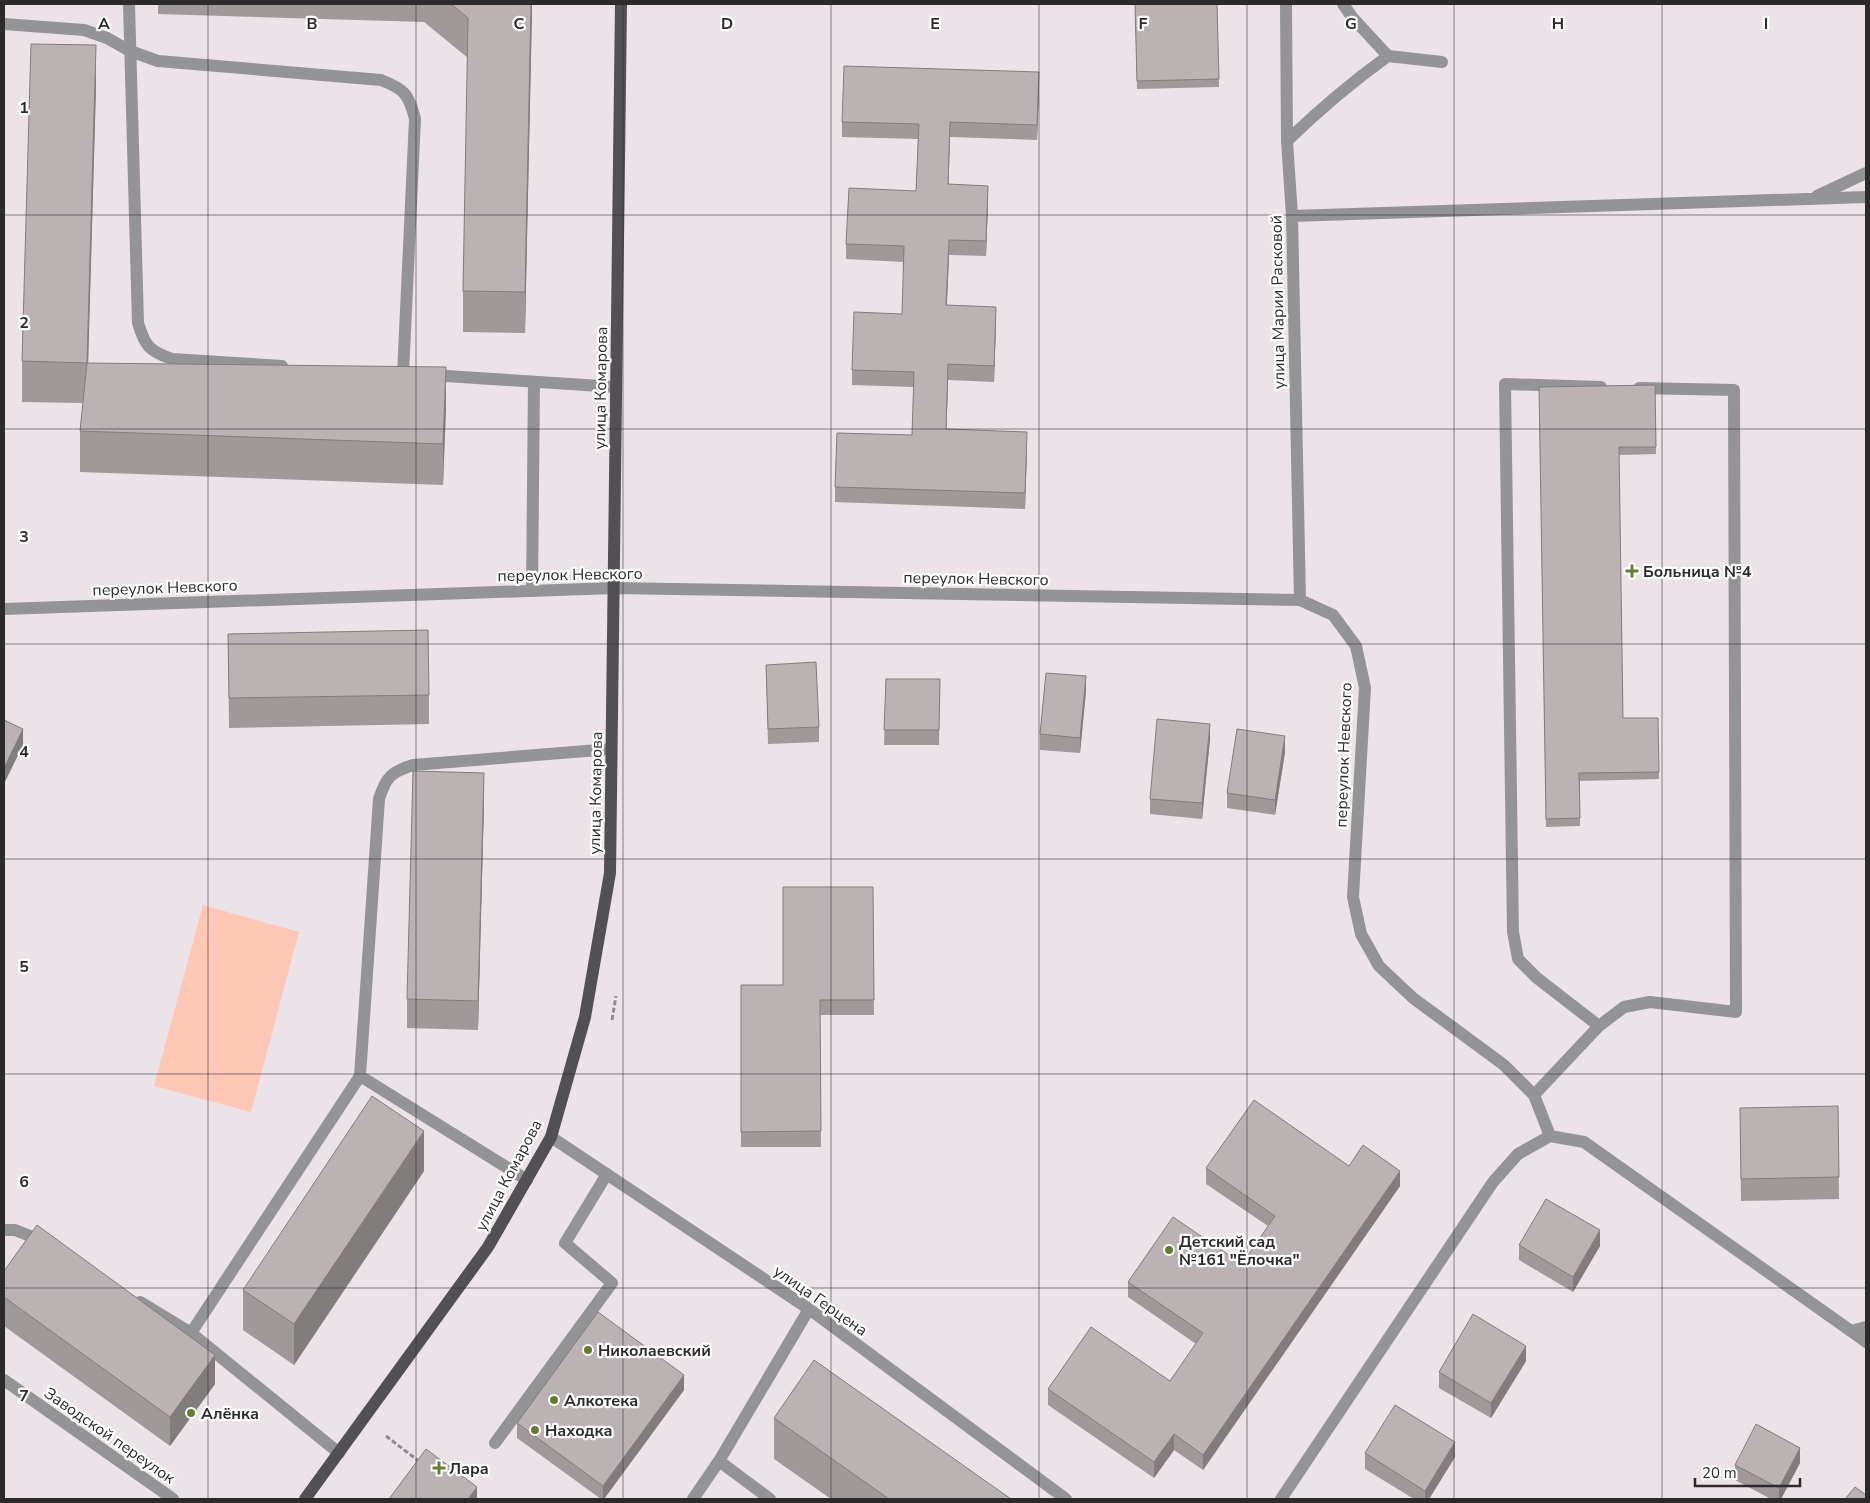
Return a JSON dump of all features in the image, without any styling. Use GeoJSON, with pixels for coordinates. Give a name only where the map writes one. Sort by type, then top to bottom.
{"type":"FeatureCollection","features":[{"type":"Feature","properties":{"kind":"main road","name":"улица Комарова"},"geometry":{"type":"LineString","coordinates":[[305,1499],[488,1247],[551,1136],[585,1018],[610,873],[621,4]]}},
{"type":"Feature","properties":{"kind":"street"},"geometry":{"type":"LineString","coordinates":[[129,4],[138,323],[143,340],[155,353],[172,358],[298,367]]}},
{"type":"Feature","properties":{"kind":"street","name":"улица Марии Расковой"},"geometry":{"type":"LineString","coordinates":[[1286,4],[1287,141],[1292,216],[1300,600]]}},
{"type":"Feature","properties":{"kind":"street"},"geometry":{"type":"LineString","coordinates":[[1343,4],[1352,17],[1388,56],[1442,62]]}},
{"type":"Feature","properties":{"kind":"street"},"geometry":{"type":"LineString","coordinates":[[4,24],[84,30],[107,38],[130,51],[158,61],[381,80],[399,87],[411,100],[415,119],[408,374],[616,387]]}},
{"type":"Feature","properties":{"kind":"street"},"geometry":{"type":"LineString","coordinates":[[1287,141],[1318,110],[1388,56]]}},
{"type":"Feature","properties":{"kind":"street"},"geometry":{"type":"LineString","coordinates":[[1812,199],[1866,173]]}},
{"type":"Feature","properties":{"kind":"street"},"geometry":{"type":"LineString","coordinates":[[1292,216],[1866,196]]}},
{"type":"Feature","properties":{"kind":"street"},"geometry":{"type":"LineString","coordinates":[[532,591],[534,382]]}},
{"type":"Feature","properties":{"kind":"street"},"geometry":{"type":"LineString","coordinates":[[1534,1095],[1599,1026],[1624,1006],[1650,1002],[1736,1012],[1734,390],[1505,384],[1513,932],[1518,959],[1536,978],[1599,1026]]}},
{"type":"Feature","properties":{"kind":"street","name":"переулок Невского"},"geometry":{"type":"LineString","coordinates":[[4,609],[614,588],[1300,600],[1334,615],[1356,646],[1365,688],[1353,897],[1361,934],[1379,966],[1413,998],[1504,1065],[1534,1095],[1550,1136]]}},
{"type":"Feature","properties":{"kind":"street"},"geometry":{"type":"LineString","coordinates":[[191,1334],[360,1076],[379,799],[384,782],[396,770],[413,765],[612,750]]}},
{"type":"Feature","properties":{"kind":"street"},"geometry":{"type":"LineString","coordinates":[[360,1076],[527,1180]]}},
{"type":"Feature","properties":{"kind":"street","name":"улица Герцена"},"geometry":{"type":"LineString","coordinates":[[551,1136],[809,1309],[1066,1499]]}},
{"type":"Feature","properties":{"kind":"street"},"geometry":{"type":"LineString","coordinates":[[1281,1499],[1493,1182],[1518,1154],[1550,1136],[1584,1142],[1866,1342]]}},
{"type":"Feature","properties":{"kind":"street"},"geometry":{"type":"LineString","coordinates":[[495,1443],[612,1283],[565,1243],[607,1174]]}},
{"type":"Feature","properties":{"kind":"street"},"geometry":{"type":"LineString","coordinates":[[4,1230],[15,1230],[57,1249]]}},
{"type":"Feature","properties":{"kind":"street"},"geometry":{"type":"LineString","coordinates":[[132,1297],[191,1334],[339,1453]]}},
{"type":"Feature","properties":{"kind":"street"},"geometry":{"type":"LineString","coordinates":[[693,1499],[719,1461],[809,1309]]}},
{"type":"Feature","properties":{"kind":"street"},"geometry":{"type":"LineString","coordinates":[[1851,1331],[1866,1327]]}},
{"type":"Feature","properties":{"kind":"street","name":"Заводской переулок"},"geometry":{"type":"LineString","coordinates":[[4,1380],[173,1499]]}},
{"type":"Feature","properties":{"kind":"street"},"geometry":{"type":"LineString","coordinates":[[719,1461],[770,1499]]}},
{"type":"Feature","properties":{"kind":"path"},"geometry":{"type":"LineString","coordinates":[[386,1436],[424,1465]]}},
{"type":"Feature","properties":{"kind":"shaded area"},"geometry":{"type":"Polygon","coordinates":[[[203,905],[299,932],[251,1112],[154,1086],[203,905]]]}},
{"type":"Feature","properties":{"kind":"building"},"geometry":{"type":"Polygon","coordinates":[[[451,4],[531,4],[525,292],[463,291],[468,18],[451,4]]]}},
{"type":"Feature","properties":{"kind":"building"},"geometry":{"type":"Polygon","coordinates":[[[1135,4],[1217,4],[1219,79],[1137,81],[1135,4]]]}},
{"type":"Feature","properties":{"kind":"building"},"geometry":{"type":"Polygon","coordinates":[[[31,44],[96,45],[87,363],[22,361],[31,44]]]}},
{"type":"Feature","properties":{"kind":"building"},"geometry":{"type":"Polygon","coordinates":[[[844,66],[1039,72],[1037,125],[950,122],[948,184],[988,186],[986,241],[949,240],[946,305],[996,307],[994,366],[948,364],[946,429],[1027,432],[1025,493],[835,487],[837,433],[912,435],[914,372],[852,370],[854,312],[902,314],[904,246],[846,244],[849,188],[916,191],[919,124],[842,122],[844,66]]]}},
{"type":"Feature","properties":{"kind":"building"},"geometry":{"type":"Polygon","coordinates":[[[87,363],[446,367],[443,444],[80,431],[87,363]]]}},
{"type":"Feature","properties":{"kind":"building"},"geometry":{"type":"Polygon","coordinates":[[[1655,385],[1656,447],[1619,447],[1623,718],[1658,718],[1659,772],[1579,773],[1580,818],[1546,819],[1539,387],[1655,385]]]}},
{"type":"Feature","properties":{"kind":"building"},"geometry":{"type":"Polygon","coordinates":[[[428,630],[429,695],[229,698],[228,634],[428,630]]]}},
{"type":"Feature","properties":{"kind":"building"},"geometry":{"type":"Polygon","coordinates":[[[816,662],[819,727],[768,729],[766,665],[816,662]]]}},
{"type":"Feature","properties":{"kind":"building"},"geometry":{"type":"Polygon","coordinates":[[[1046,673],[1086,676],[1080,738],[1040,734],[1046,673]]]}},
{"type":"Feature","properties":{"kind":"building"},"geometry":{"type":"Polygon","coordinates":[[[886,679],[940,679],[939,730],[884,730],[886,679]]]}},
{"type":"Feature","properties":{"kind":"building"},"geometry":{"type":"Polygon","coordinates":[[[1157,719],[1210,724],[1202,803],[1150,799],[1157,719]]]}},
{"type":"Feature","properties":{"kind":"building"},"geometry":{"type":"Polygon","coordinates":[[[4,720],[23,729],[4,768],[4,720]]]}},
{"type":"Feature","properties":{"kind":"building"},"geometry":{"type":"Polygon","coordinates":[[[1237,729],[1285,736],[1275,800],[1227,793],[1237,729]]]}},
{"type":"Feature","properties":{"kind":"building"},"geometry":{"type":"Polygon","coordinates":[[[413,771],[484,773],[478,1001],[407,999],[413,771]]]}},
{"type":"Feature","properties":{"kind":"building"},"geometry":{"type":"Polygon","coordinates":[[[783,887],[873,887],[874,1000],[820,1000],[821,1131],[741,1132],[741,985],[783,985],[783,887]]]}},
{"type":"Feature","properties":{"kind":"building"},"geometry":{"type":"Polygon","coordinates":[[[372,1096],[424,1131],[294,1324],[243,1290],[372,1096]]]}},
{"type":"Feature","properties":{"kind":"building"},"geometry":{"type":"Polygon","coordinates":[[[1254,1100],[1349,1166],[1363,1145],[1400,1171],[1203,1455],[1174,1434],[1154,1462],[1048,1389],[1091,1327],[1170,1381],[1203,1333],[1128,1282],[1173,1217],[1242,1264],[1275,1216],[1206,1168],[1254,1100]]]}},
{"type":"Feature","properties":{"kind":"building"},"geometry":{"type":"Polygon","coordinates":[[[1838,1106],[1839,1177],[1741,1179],[1740,1108],[1838,1106]]]}},
{"type":"Feature","properties":{"kind":"building"},"geometry":{"type":"Polygon","coordinates":[[[1546,1199],[1600,1230],[1573,1277],[1519,1245],[1546,1199]]]}},
{"type":"Feature","properties":{"kind":"building"},"geometry":{"type":"Polygon","coordinates":[[[37,1225],[215,1355],[170,1417],[4,1297],[4,1271],[37,1225]]]}},
{"type":"Feature","properties":{"kind":"building"},"geometry":{"type":"Polygon","coordinates":[[[598,1312],[684,1375],[603,1486],[517,1423],[598,1312]]]}},
{"type":"Feature","properties":{"kind":"building"},"geometry":{"type":"Polygon","coordinates":[[[1473,1314],[1526,1346],[1491,1403],[1439,1372],[1473,1314]]]}},
{"type":"Feature","properties":{"kind":"building"},"geometry":{"type":"Polygon","coordinates":[[[814,1360],[1011,1499],[889,1499],[774,1418],[814,1360]]]}},
{"type":"Feature","properties":{"kind":"building"},"geometry":{"type":"Polygon","coordinates":[[[1395,1405],[1455,1442],[1425,1491],[1365,1453],[1395,1405]]]}},
{"type":"Feature","properties":{"kind":"building"},"geometry":{"type":"Polygon","coordinates":[[[1756,1424],[1800,1448],[1779,1488],[1735,1465],[1756,1424]]]}},
{"type":"Feature","properties":{"kind":"building"},"geometry":{"type":"Polygon","coordinates":[[[426,1449],[477,1487],[468,1499],[389,1499],[426,1449]]]}},
{"type":"Feature","properties":{"kind":"building"},"geometry":{"type":"Polygon","coordinates":[[[1855,1487],[1866,1495],[1866,1499],[1845,1499],[1855,1487]]]}},
{"type":"Feature","properties":{"kind":"place","name":"Больница №4"},"geometry":{"type":"Point","coordinates":[1632,571]}},
{"type":"Feature","properties":{"kind":"place","name":"Детский сад №161 \"Ёлочка\""},"geometry":{"type":"Point","coordinates":[1169,1250]}},
{"type":"Feature","properties":{"kind":"place","name":"Николаевский"},"geometry":{"type":"Point","coordinates":[588,1350]}},
{"type":"Feature","properties":{"kind":"place","name":"Алкотека"},"geometry":{"type":"Point","coordinates":[554,1400]}},
{"type":"Feature","properties":{"kind":"place","name":"Алёнка"},"geometry":{"type":"Point","coordinates":[191,1413]}},
{"type":"Feature","properties":{"kind":"place","name":"Находка"},"geometry":{"type":"Point","coordinates":[535,1430]}},
{"type":"Feature","properties":{"kind":"place","name":"Лара"},"geometry":{"type":"Point","coordinates":[439,1468]}}]}
